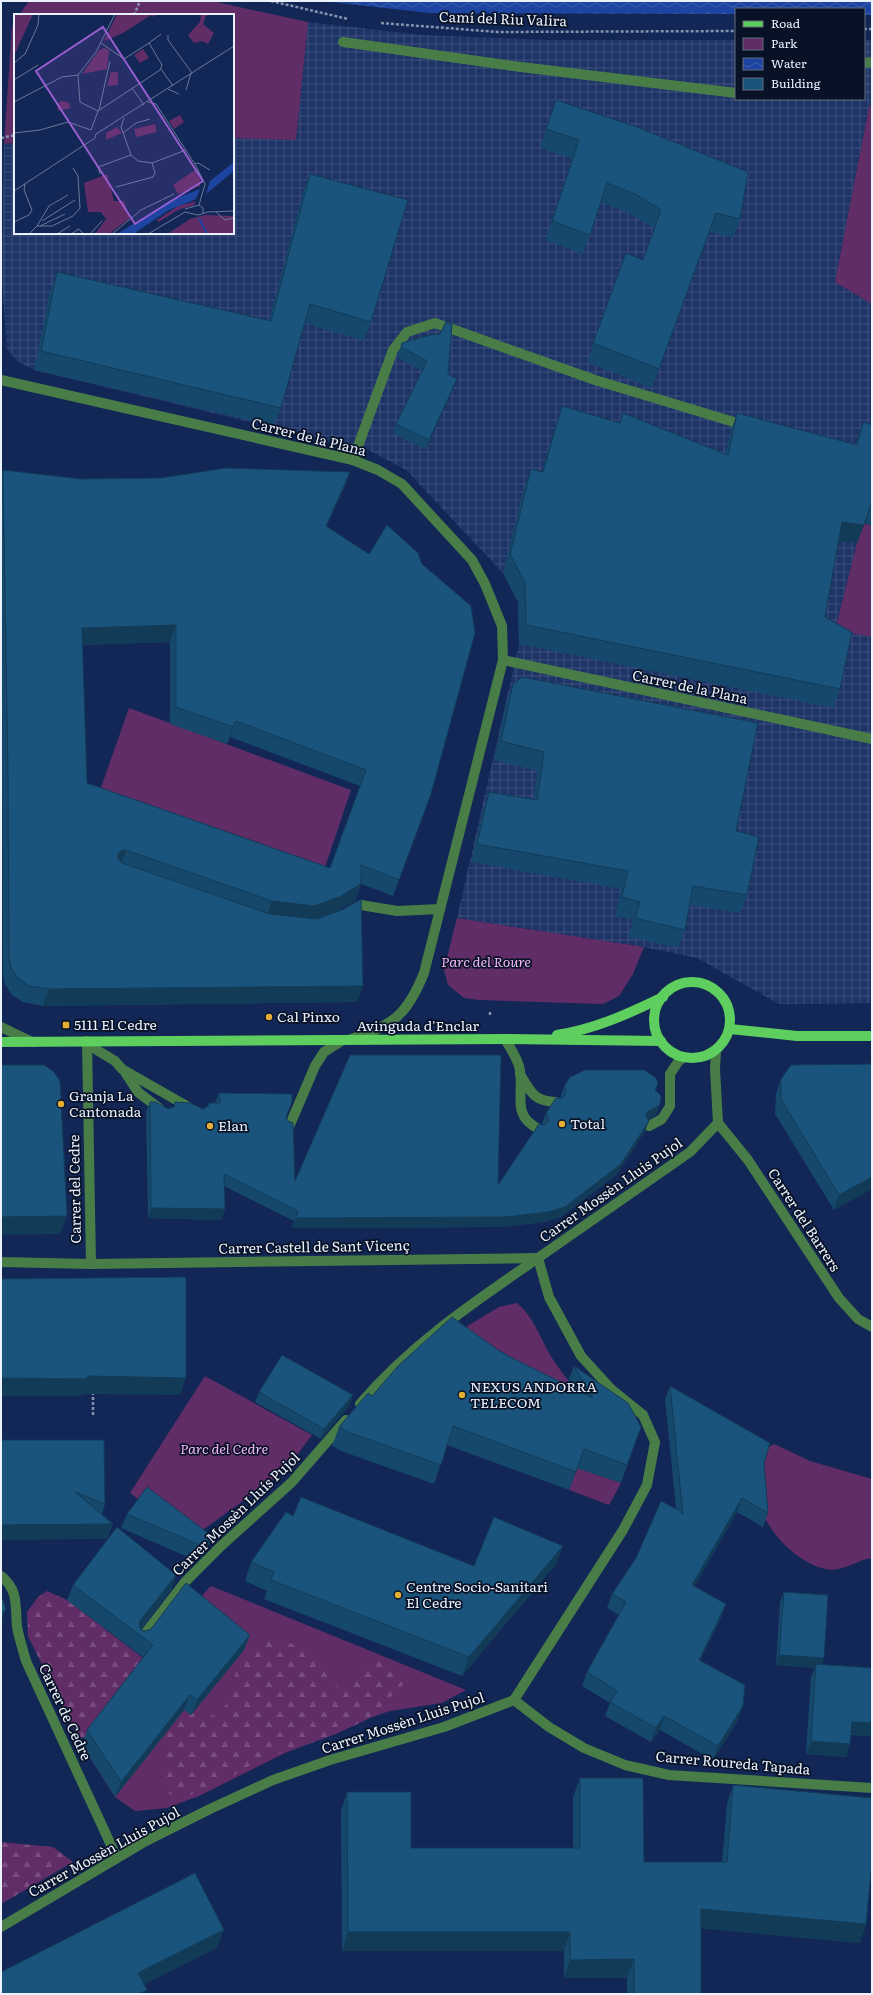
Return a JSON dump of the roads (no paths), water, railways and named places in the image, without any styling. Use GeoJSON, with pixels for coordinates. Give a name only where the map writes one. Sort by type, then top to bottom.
{"type":"FeatureCollection","features":[{"type":"Feature","properties":{"kind":"main road"},"geometry":{"type":"LineString","coordinates":[[692,982],[703,984],[714,989],[722,996],[728,1006],[731,1017],[730,1029],[727,1037],[716,1050],[707,1056],[696,1058],[684,1057],[671,1052],[661,1041],[655,1028],[655,1014],[663,997],[671,989],[681,984],[692,982]]}},
{"type":"Feature","properties":{"kind":"main road","name":"Avinguda d'Enclar"},"geometry":{"type":"LineString","coordinates":[[523,1039],[591,1028],[628,1014],[663,997]]}},
{"type":"Feature","properties":{"kind":"main road"},"geometry":{"type":"LineString","coordinates":[[730,1029],[797,1036],[872,1036]]}},
{"type":"Feature","properties":{"kind":"main road","name":"Avinguda d'Enclar"},"geometry":{"type":"LineString","coordinates":[[1,1042],[505,1039],[661,1041]]}},
{"type":"Feature","properties":{"kind":"street"},"geometry":{"type":"LineString","coordinates":[[342,42],[521,67],[735,93]]}},
{"type":"Feature","properties":{"kind":"street"},"geometry":{"type":"LineString","coordinates":[[352,460],[392,350],[407,332],[435,323],[595,380],[760,430]]}},
{"type":"Feature","properties":{"kind":"street","name":"Carrer de la Plana"},"geometry":{"type":"LineString","coordinates":[[1,380],[352,460],[378,470],[402,484],[472,560],[485,584],[502,626],[503,660],[424,972],[416,991],[406,1007],[391,1023],[375,1032],[345,1040],[324,1052],[315,1066],[289,1127]]}},
{"type":"Feature","properties":{"kind":"street","name":"Carrer de la Plana"},"geometry":{"type":"LineString","coordinates":[[503,660],[872,740]]}},
{"type":"Feature","properties":{"kind":"street"},"geometry":{"type":"LineString","coordinates":[[342,916],[361,905],[397,911],[440,909]]}},
{"type":"Feature","properties":{"kind":"street"},"geometry":{"type":"LineString","coordinates":[[1,1027],[32,1042]]}},
{"type":"Feature","properties":{"kind":"street"},"geometry":{"type":"LineString","coordinates":[[505,1039],[519,1067],[522,1116],[530,1124],[539,1128]]}},
{"type":"Feature","properties":{"kind":"street"},"geometry":{"type":"LineString","coordinates":[[87,1042],[115,1061],[138,1092],[165,1113]]}},
{"type":"Feature","properties":{"kind":"street","name":"Carrer del Cedre"},"geometry":{"type":"LineString","coordinates":[[87,1042],[91,1264]]}},
{"type":"Feature","properties":{"kind":"street"},"geometry":{"type":"LineString","coordinates":[[716,1050],[715,1069],[718,1123]]}},
{"type":"Feature","properties":{"kind":"street"},"geometry":{"type":"LineString","coordinates":[[649,1126],[662,1119],[670,1106],[670,1074],[673,1068],[684,1057]]}},
{"type":"Feature","properties":{"kind":"street"},"geometry":{"type":"LineString","coordinates":[[122,1069],[199,1113]]}},
{"type":"Feature","properties":{"kind":"street"},"geometry":{"type":"LineString","coordinates":[[519,1073],[536,1098],[543,1102],[556,1102]]}},
{"type":"Feature","properties":{"kind":"street"},"geometry":{"type":"LineString","coordinates":[[661,1096],[670,1081]]}},
{"type":"Feature","properties":{"kind":"street","name":"Carrer Mossèn Lluis Pujol"},"geometry":{"type":"LineString","coordinates":[[1,1927],[117,1858],[210,1809],[273,1780],[330,1760],[444,1727],[514,1700],[622,1530],[647,1484],[655,1442],[643,1416],[612,1390],[581,1356],[549,1297],[538,1258],[690,1152],[718,1123]]}},
{"type":"Feature","properties":{"kind":"street","name":"Carrer del Barrers"},"geometry":{"type":"LineString","coordinates":[[718,1123],[748,1160],[839,1298],[858,1319],[872,1327]]}},
{"type":"Feature","properties":{"kind":"street","name":"Carrer Castell de Sant Vicenç"},"geometry":{"type":"LineString","coordinates":[[91,1264],[538,1258]]}},
{"type":"Feature","properties":{"kind":"street","name":"Carrer Mossèn Lluís Pujol"},"geometry":{"type":"LineString","coordinates":[[140,1640],[185,1582],[221,1546],[292,1482],[381,1379],[436,1330],[538,1258]]}},
{"type":"Feature","properties":{"kind":"street"},"geometry":{"type":"LineString","coordinates":[[1,1262],[91,1264]]}},
{"type":"Feature","properties":{"kind":"street","name":"Carrer de Cedre"},"geometry":{"type":"LineString","coordinates":[[1,1576],[7,1580],[16,1596],[18,1628],[26,1661],[117,1858]]}},
{"type":"Feature","properties":{"kind":"street","name":"Carrer Roureda Tapada"},"geometry":{"type":"LineString","coordinates":[[514,1700],[550,1727],[584,1748],[625,1765],[669,1775],[872,1788]]}},
{"type":"Feature","properties":{"kind":"water"},"geometry":{"type":"Polygon","coordinates":[[[322,1],[872,1],[872,15],[865,15],[865,8],[735,8],[735,14],[430,13],[322,1]]]}},
{"type":"Feature","properties":{"kind":"place","name":"Cal Pinxo"},"geometry":{"type":"Point","coordinates":[269,1017]}},
{"type":"Feature","properties":{"kind":"place","name":"5111 El Cedre"},"geometry":{"type":"Point","coordinates":[66,1025]}},
{"type":"Feature","properties":{"kind":"place","name":"Granja La Cantonada"},"geometry":{"type":"Point","coordinates":[61,1104]}},
{"type":"Feature","properties":{"kind":"place","name":"Total"},"geometry":{"type":"Point","coordinates":[562,1124]}},
{"type":"Feature","properties":{"kind":"place","name":"Elan"},"geometry":{"type":"Point","coordinates":[210,1126]}},
{"type":"Feature","properties":{"kind":"place","name":"NEXUS ANDORRA TELECOM"},"geometry":{"type":"Point","coordinates":[462,1395]}},
{"type":"Feature","properties":{"kind":"place","name":"Centre Socio-Sanitari El Cedre"},"geometry":{"type":"Point","coordinates":[398,1595]}},
{"type":"Feature","properties":{"kind":"park label","name":"Parc del Roure"},"geometry":{"type":"Point","coordinates":[486,962]}},
{"type":"Feature","properties":{"kind":"park label","name":"Parc del Cedre"},"geometry":{"type":"Point","coordinates":[224,1449]}}]}
